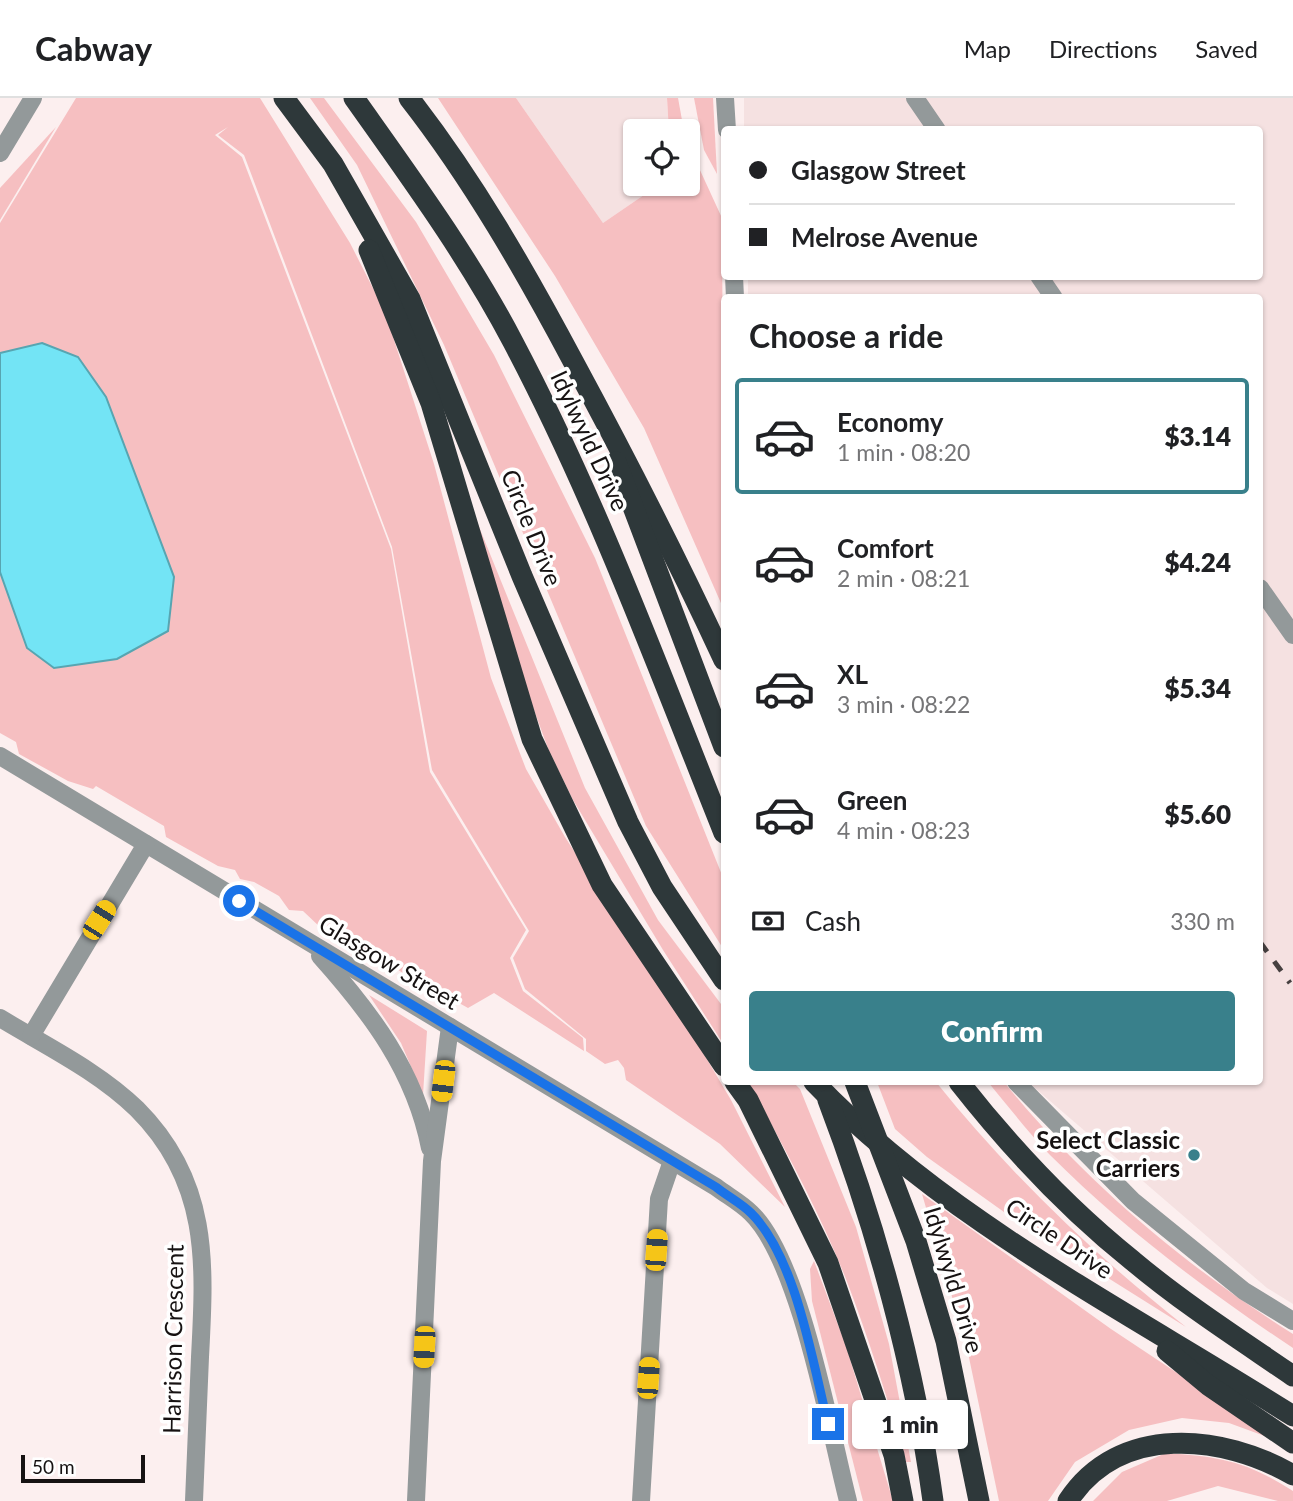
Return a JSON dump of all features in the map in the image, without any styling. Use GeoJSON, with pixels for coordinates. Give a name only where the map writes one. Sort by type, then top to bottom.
{"type":"FeatureCollection","features":[{"type":"Feature","properties":{"kind":"highway","name":"Circle Drive"},"geometry":{"type":"LineString","coordinates":[[284,98],[334,164],[367,228],[410,299],[522,576],[628,822],[662,887],[721,976]]}},
{"type":"Feature","properties":{"kind":"highway","name":"Idylwyld Drive"},"geometry":{"type":"LineString","coordinates":[[354,98],[435,212],[512,339],[568,450],[721,826]]}},
{"type":"Feature","properties":{"kind":"highway"},"geometry":{"type":"LineString","coordinates":[[409,98],[429,124],[522,267],[649,500],[721,654]]}},
{"type":"Feature","properties":{"kind":"highway"},"geometry":{"type":"LineString","coordinates":[[367,228],[369,251],[431,404],[533,739],[602,885],[721,1062]]}},
{"type":"Feature","properties":{"kind":"highway","name":"Idylwyld Drive"},"geometry":{"type":"LineString","coordinates":[[589,391],[721,739]]}},
{"type":"Feature","properties":{"kind":"highway"},"geometry":{"type":"LineString","coordinates":[[737,1085],[748,1100],[828,1263],[894,1455],[903,1501]]}},
{"type":"Feature","properties":{"kind":"highway","name":"Circle Drive"},"geometry":{"type":"LineString","coordinates":[[817,1085],[869,1135],[940,1190],[1120,1311],[1293,1416]]}},
{"type":"Feature","properties":{"kind":"highway"},"geometry":{"type":"LineString","coordinates":[[822,1085],[843,1139],[910,1373],[933,1501]]}},
{"type":"Feature","properties":{"kind":"highway","name":"Idylwyld Drive"},"geometry":{"type":"LineString","coordinates":[[856,1085],[916,1241],[946,1341],[979,1501]]}},
{"type":"Feature","properties":{"kind":"highway","name":"Circle Drive"},"geometry":{"type":"LineString","coordinates":[[961,1085],[1013,1147],[1068,1205],[1195,1308],[1293,1376]]}},
{"type":"Feature","properties":{"kind":"highway"},"geometry":{"type":"LineString","coordinates":[[1120,1311],[1208,1385],[1293,1443]]}},
{"type":"Feature","properties":{"kind":"highway"},"geometry":{"type":"LineString","coordinates":[[1068,1501],[1101,1467],[1142,1447],[1186,1441],[1223,1445],[1267,1460],[1293,1475]]}},
{"type":"Feature","properties":{"kind":"street"},"geometry":{"type":"LineString","coordinates":[[0,153],[33,98]]}},
{"type":"Feature","properties":{"kind":"street"},"geometry":{"type":"LineString","coordinates":[[725,98],[727,126]]}},
{"type":"Feature","properties":{"kind":"street"},"geometry":{"type":"LineString","coordinates":[[915,98],[934,126]]}},
{"type":"Feature","properties":{"kind":"street"},"geometry":{"type":"LineString","coordinates":[[1263,592],[1293,635]]}},
{"type":"Feature","properties":{"kind":"street","name":"Glasgow Street"},"geometry":{"type":"LineString","coordinates":[[0,756],[716,1187],[752,1214],[772,1242],[795,1296],[848,1501]]}},
{"type":"Feature","properties":{"kind":"street"},"geometry":{"type":"LineString","coordinates":[[32,1036],[146,844]]}},
{"type":"Feature","properties":{"kind":"street"},"geometry":{"type":"LineString","coordinates":[[309,943],[366,1007],[397,1056],[418,1102],[432,1161]]}},
{"type":"Feature","properties":{"kind":"street","name":"Harrison Crescent"},"geometry":{"type":"LineString","coordinates":[[0,1017],[110,1086],[138,1111],[171,1155],[192,1195],[202,1241],[204,1282],[194,1501]]}},
{"type":"Feature","properties":{"kind":"street"},"geometry":{"type":"LineString","coordinates":[[416,1501],[432,1161],[450,1027]]}},
{"type":"Feature","properties":{"kind":"street"},"geometry":{"type":"LineString","coordinates":[[1019,1085],[1133,1201],[1244,1291],[1293,1321]]}},
{"type":"Feature","properties":{"kind":"street"},"geometry":{"type":"LineString","coordinates":[[641,1501],[659,1199],[672,1161]]}},
{"type":"Feature","properties":{"kind":"shaded area"},"geometry":{"type":"Polygon","coordinates":[[[76,98],[260,98],[350,243],[385,312],[434,464],[491,678],[526,769],[565,837],[698,1044],[731,1100],[785,1207],[720,1144],[626,1080],[624,1068],[618,1060],[605,1064],[586,1051],[586,1039],[525,989],[513,958],[529,931],[432,770],[392,547],[244,155],[218,135],[228,127],[215,135],[242,157],[391,549],[430,772],[526,930],[510,958],[523,991],[583,1038],[584,1051],[494,993],[468,1008],[452,999],[447,1001],[329,926],[321,928],[303,911],[289,910],[279,896],[254,882],[240,879],[235,870],[218,866],[166,837],[164,826],[96,786],[93,789],[68,781],[19,754],[16,742],[0,733],[0,223],[76,98]]]}},
{"type":"Feature","properties":{"kind":"shaded area"},"geometry":{"type":"Polygon","coordinates":[[[310,98],[324,98],[416,222],[494,355],[595,558],[721,873],[721,945],[646,826],[444,345],[357,165],[310,98]]]}},
{"type":"Feature","properties":{"kind":"shaded area"},"geometry":{"type":"Polygon","coordinates":[[[438,98],[516,98],[603,223],[642,196],[700,196],[700,170],[721,216],[721,603],[644,428],[555,276],[438,98]]]}},
{"type":"Feature","properties":{"kind":"shaded area"},"geometry":{"type":"Polygon","coordinates":[[[516,98],[667,98],[668,119],[623,119],[623,196],[642,196],[603,223],[516,98]]]}},
{"type":"Feature","properties":{"kind":"shaded area"},"geometry":{"type":"Polygon","coordinates":[[[667,98],[678,98],[682,119],[668,119],[667,98]]]}},
{"type":"Feature","properties":{"kind":"shaded area"},"geometry":{"type":"Polygon","coordinates":[[[694,98],[713,98],[717,174],[704,150],[694,98]]]}},
{"type":"Feature","properties":{"kind":"shaded area"},"geometry":{"type":"Polygon","coordinates":[[[744,98],[1293,98],[1293,1304],[1267,1288],[1031,1085],[1263,1085],[1263,294],[748,294],[748,280],[1263,280],[1263,126],[744,126],[744,98]]]}},
{"type":"Feature","properties":{"kind":"shaded area"},"geometry":{"type":"Polygon","coordinates":[[[56,127],[0,220],[0,188],[56,127]]]}},
{"type":"Feature","properties":{"kind":"shaded area"},"geometry":{"type":"Polygon","coordinates":[[[471,507],[585,788],[658,920],[721,1004],[721,1040],[573,800],[549,751],[516,661],[471,507]]]}},
{"type":"Feature","properties":{"kind":"shaded area"},"geometry":{"type":"Polygon","coordinates":[[[369,995],[427,1031],[423,1095],[401,1043],[369,995]]]}},
{"type":"Feature","properties":{"kind":"shaded area"},"geometry":{"type":"Polygon","coordinates":[[[750,1085],[796,1085],[800,1089],[856,1227],[889,1344],[911,1462],[906,1462],[854,1302],[824,1228],[750,1085]]]}},
{"type":"Feature","properties":{"kind":"shaded area"},"geometry":{"type":"Polygon","coordinates":[[[878,1085],[938,1085],[993,1149],[1054,1212],[1118,1271],[1186,1327],[1011,1217],[927,1157],[895,1129],[878,1085]]]}},
{"type":"Feature","properties":{"kind":"shaded area"},"geometry":{"type":"Polygon","coordinates":[[[990,1085],[1007,1085],[1068,1154],[1102,1187],[1175,1250],[1293,1334],[1293,1348],[1229,1304],[1136,1233],[1078,1182],[1026,1128],[990,1085]]]}},
{"type":"Feature","properties":{"kind":"shaded area"},"geometry":{"type":"Polygon","coordinates":[[[922,1194],[1111,1329],[1281,1442],[1229,1423],[1182,1418],[1129,1430],[1075,1462],[1048,1501],[999,1501],[967,1348],[922,1194]]]}},
{"type":"Feature","properties":{"kind":"shaded area"},"geometry":{"type":"Polygon","coordinates":[[[814,1261],[846,1346],[893,1501],[863,1501],[812,1301],[810,1269],[814,1261]]]}},
{"type":"Feature","properties":{"kind":"shaded area"},"geometry":{"type":"Polygon","coordinates":[[[1166,1453],[1202,1456],[1247,1467],[1293,1491],[1293,1501],[1278,1501],[1218,1486],[1167,1501],[1093,1501],[1122,1472],[1166,1453]]]}},
{"type":"Feature","properties":{"kind":"water"},"geometry":{"type":"Polygon","coordinates":[[[42,343],[78,357],[106,397],[174,577],[168,631],[117,659],[54,668],[27,648],[0,572],[0,353],[42,343]]]}},
{"type":"Feature","properties":{"kind":"railway"},"geometry":{"type":"LineString","coordinates":[[1263,946],[1290,983]]}},
{"type":"Feature","properties":{"kind":"place","name":"Select Classic Carriers"},"geometry":{"type":"Point","coordinates":[1194,1155]}},
{"type":"Feature","properties":{"kind":"route"},"geometry":{"type":"LineString","coordinates":[[239,901],[716,1187],[752,1214],[772,1242],[795,1296],[828,1424]]}}]}
